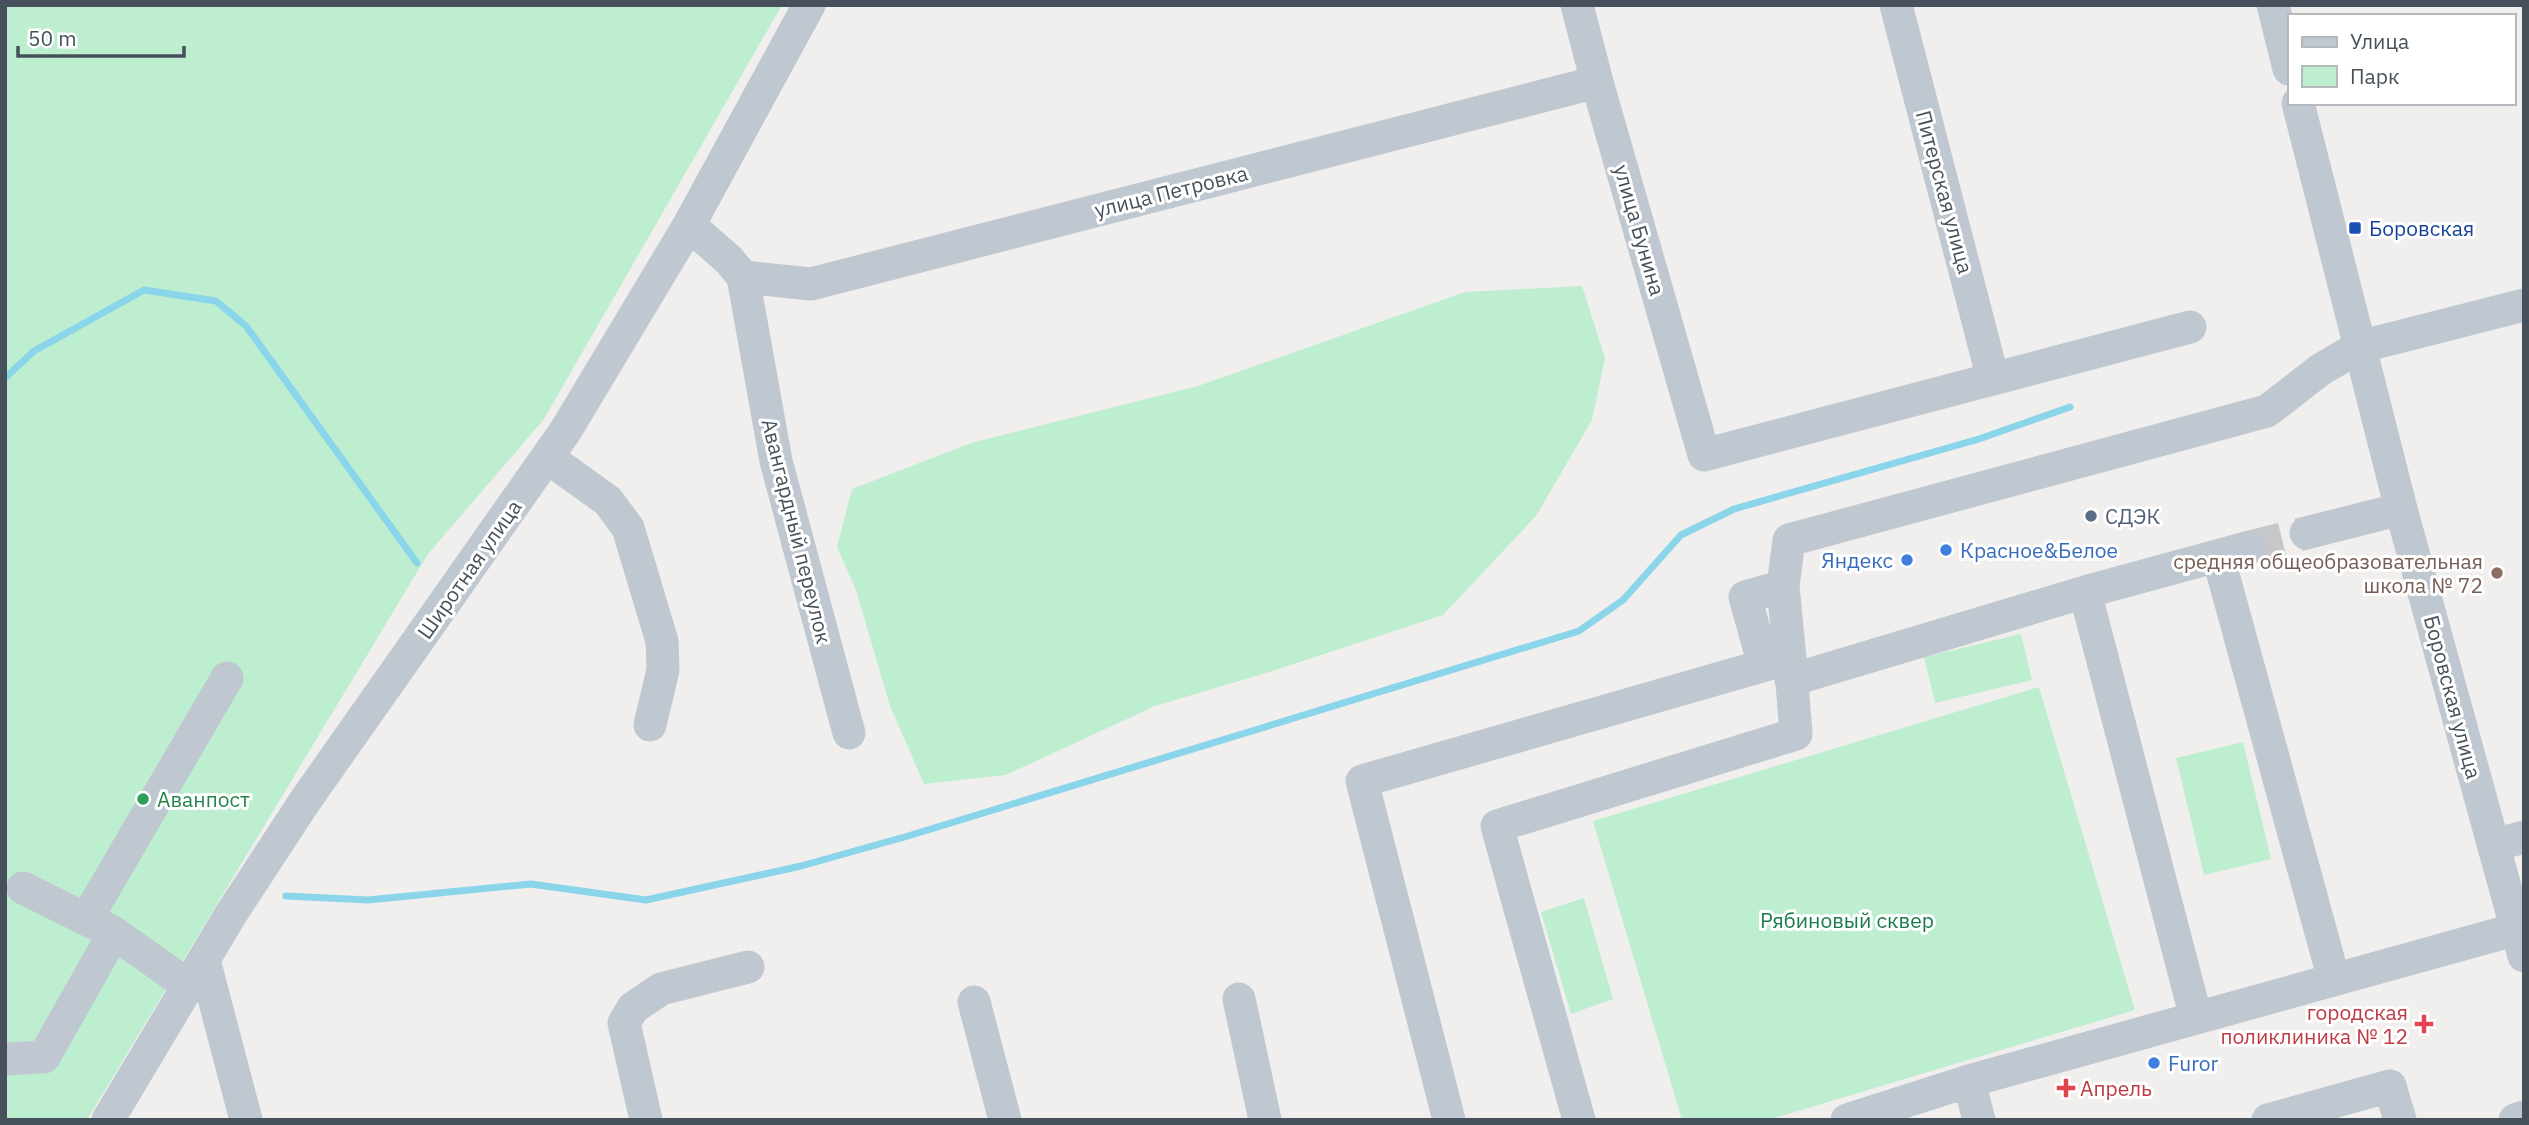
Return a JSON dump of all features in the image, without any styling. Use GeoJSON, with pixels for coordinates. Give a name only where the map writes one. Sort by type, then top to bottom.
{"type":"FeatureCollection","features":[{"type":"Feature","properties":{"kind":"street","name":"Широтная улица"},"geometry":{"type":"LineString","coordinates":[[108,1120],[196,973],[305,801],[566,430],[689,225],[809,5]]}},
{"type":"Feature","properties":{"kind":"street","name":"улица Бунина"},"geometry":{"type":"LineString","coordinates":[[1577,5],[1704,455],[1993,379]]}},
{"type":"Feature","properties":{"kind":"street","name":"Питерская улица"},"geometry":{"type":"LineString","coordinates":[[1896,5],[1993,379]]}},
{"type":"Feature","properties":{"kind":"street"},"geometry":{"type":"LineString","coordinates":[[2273,5],[2288,65]]}},
{"type":"Feature","properties":{"kind":"street","name":"улица Петровка"},"geometry":{"type":"LineString","coordinates":[[743,277],[811,284],[1597,82]]}},
{"type":"Feature","properties":{"kind":"street","name":"Боровская улица"},"geometry":{"type":"LineString","coordinates":[[2299,105],[2401,509],[2509,841],[2520,942]]}},
{"type":"Feature","properties":{"kind":"street"},"geometry":{"type":"LineString","coordinates":[[689,225],[729,260],[743,277]]}},
{"type":"Feature","properties":{"kind":"street","name":"Авангардный переулок"},"geometry":{"type":"LineString","coordinates":[[743,277],[776,461],[849,733]]}},
{"type":"Feature","properties":{"kind":"street"},"geometry":{"type":"LineString","coordinates":[[1579,1120],[1497,826],[1796,734],[1782,668],[1783,586],[1789,540],[2267,411],[2319,370],[2360,347],[2524,305]]}},
{"type":"Feature","properties":{"kind":"street"},"geometry":{"type":"LineString","coordinates":[[1993,379],[2190,327]]}},
{"type":"Feature","properties":{"kind":"street"},"geometry":{"type":"LineString","coordinates":[[547,457],[608,502],[628,528],[662,641],[663,670],[650,725]]}},
{"type":"Feature","properties":{"kind":"street"},"geometry":{"type":"LineString","coordinates":[[2306,533],[2401,509]]}},
{"type":"Feature","properties":{"kind":"street"},"geometry":{"type":"LineString","coordinates":[[1449,1120],[1362,781],[1782,668],[2085,592],[2250,547]]}},
{"type":"Feature","properties":{"kind":"street"},"geometry":{"type":"LineString","coordinates":[[2218,556],[2334,980]]}},
{"type":"Feature","properties":{"kind":"street"},"geometry":{"type":"LineString","coordinates":[[2085,592],[2196,1018]]}},
{"type":"Feature","properties":{"kind":"street"},"geometry":{"type":"LineString","coordinates":[[114,933],[87,918],[227,678]]}},
{"type":"Feature","properties":{"kind":"street"},"geometry":{"type":"LineString","coordinates":[[23,888],[196,973],[246,1120]]}},
{"type":"Feature","properties":{"kind":"street"},"geometry":{"type":"LineString","coordinates":[[5,1059],[44,1057],[114,933]]}},
{"type":"Feature","properties":{"kind":"street"},"geometry":{"type":"LineString","coordinates":[[1847,1120],[1969,1081],[2334,980],[2520,942]]}},
{"type":"Feature","properties":{"kind":"street"},"geometry":{"type":"LineString","coordinates":[[646,1120],[624,1023],[633,1008],[661,989],[748,967]]}},
{"type":"Feature","properties":{"kind":"street"},"geometry":{"type":"LineString","coordinates":[[1239,999],[1265,1120]]}},
{"type":"Feature","properties":{"kind":"street"},"geometry":{"type":"LineString","coordinates":[[974,1002],[1005,1120]]}},
{"type":"Feature","properties":{"kind":"street"},"geometry":{"type":"LineString","coordinates":[[1969,1081],[1979,1120]]}},
{"type":"Feature","properties":{"kind":"street"},"geometry":{"type":"LineString","coordinates":[[2268,1120],[2390,1086],[2400,1120]]}},
{"type":"Feature","properties":{"kind":"street"},"geometry":{"type":"LineString","coordinates":[[2515,1120],[2524,1116]]}},
{"type":"Feature","properties":{"kind":"green space"},"geometry":{"type":"Polygon","coordinates":[[[5,5],[782,5],[544,419],[428,554],[87,1120],[5,1120],[5,5]]]}},
{"type":"Feature","properties":{"kind":"green space"},"geometry":{"type":"Polygon","coordinates":[[[1582,286],[1605,358],[1592,420],[1536,516],[1443,615],[1155,706],[1006,775],[924,784],[890,706],[856,590],[837,547],[852,489],[971,443],[1198,386],[1465,292],[1582,286]]]}},
{"type":"Feature","properties":{"kind":"green space"},"geometry":{"type":"Polygon","coordinates":[[[2021,634],[2032,680],[1935,703],[1924,657],[2021,634]]]}},
{"type":"Feature","properties":{"kind":"green space","name":"Рябиновый сквер"},"geometry":{"type":"Polygon","coordinates":[[[2039,687],[2135,1010],[1768,1120],[1682,1120],[1593,821],[2039,687]]]}},
{"type":"Feature","properties":{"kind":"green space"},"geometry":{"type":"Polygon","coordinates":[[[2243,742],[2271,859],[2204,875],[2176,758],[2243,742]]]}},
{"type":"Feature","properties":{"kind":"green space"},"geometry":{"type":"Polygon","coordinates":[[[1584,898],[1613,999],[1571,1014],[1541,912],[1584,898]]]}},
{"type":"Feature","properties":{"kind":"waterway"},"geometry":{"type":"LineString","coordinates":[[5,378],[34,351],[144,290],[216,301],[246,326],[417,563]]}},
{"type":"Feature","properties":{"kind":"waterway"},"geometry":{"type":"LineString","coordinates":[[286,896],[368,900],[531,884],[646,900],[801,866],[908,836],[1579,631],[1623,600],[1681,535],[1734,509],[1979,439],[2070,407]]}},
{"type":"Feature","properties":{"kind":"tunnel"},"geometry":{"type":"LineString","coordinates":[[2250,547],[2306,533]]}},
{"type":"Feature","properties":{"kind":"place","name":"Боровская"},"geometry":{"type":"Point","coordinates":[2355,228]}},
{"type":"Feature","properties":{"kind":"place","name":"СДЭК"},"geometry":{"type":"Point","coordinates":[2091,516]}},
{"type":"Feature","properties":{"kind":"place","name":"Красное&Белое"},"geometry":{"type":"Point","coordinates":[1946,550]}},
{"type":"Feature","properties":{"kind":"place","name":"Яндекс"},"geometry":{"type":"Point","coordinates":[1907,560]}},
{"type":"Feature","properties":{"kind":"place","name":"средняя общеобразовательная школа № 72"},"geometry":{"type":"Point","coordinates":[2497,573]}},
{"type":"Feature","properties":{"kind":"place","name":"Аванпост"},"geometry":{"type":"Point","coordinates":[143,799]}},
{"type":"Feature","properties":{"kind":"place","name":"городская поликлиника № 12"},"geometry":{"type":"Point","coordinates":[2424,1024]}},
{"type":"Feature","properties":{"kind":"place","name":"Furor"},"geometry":{"type":"Point","coordinates":[2154,1063]}},
{"type":"Feature","properties":{"kind":"place","name":"Апрель"},"geometry":{"type":"Point","coordinates":[2066,1088]}}]}
